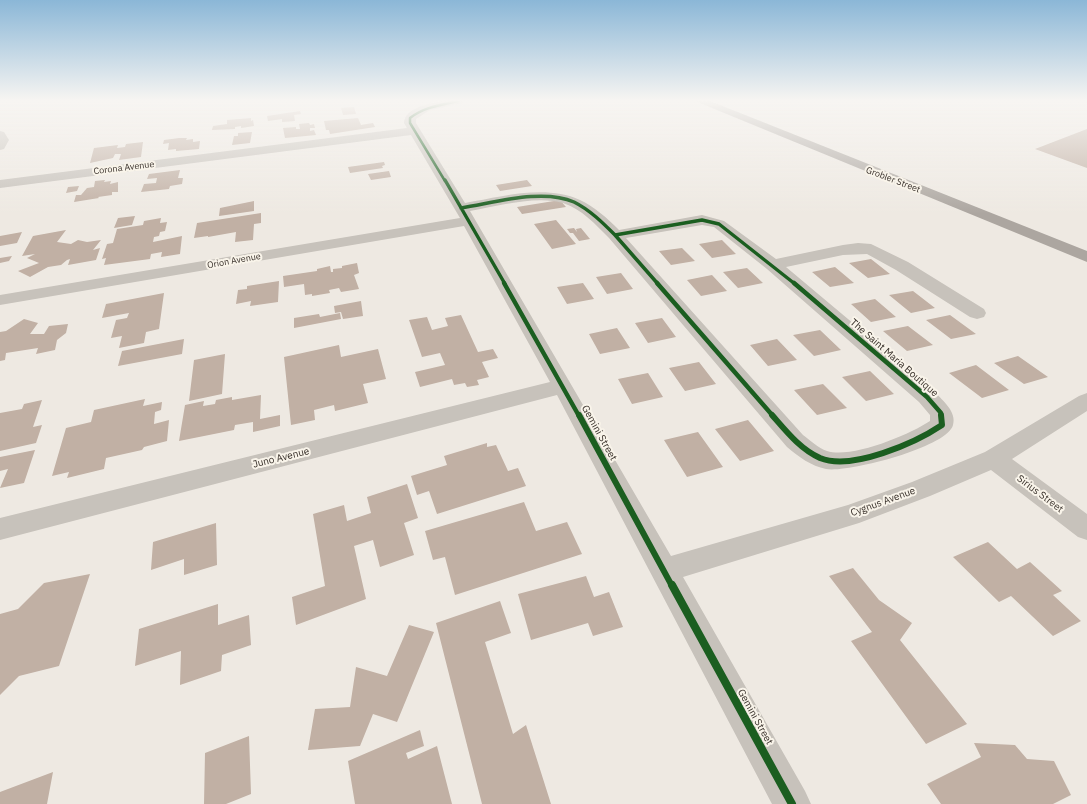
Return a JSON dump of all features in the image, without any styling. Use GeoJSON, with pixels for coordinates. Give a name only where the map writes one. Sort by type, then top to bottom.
{"type":"FeatureCollection","features":[{"type":"Feature","properties":{"kind":"main road","name":"Grobler Street"},"geometry":{"type":"LineString","coordinates":[[789,139],[1087,257]]}},
{"type":"Feature","properties":{"kind":"main road","name":"Grobler Street"},"geometry":{"type":"LineString","coordinates":[[813,139],[1087,247]]}},
{"type":"Feature","properties":{"kind":"main road"},"geometry":{"type":"LineString","coordinates":[[1022,230],[1049,237],[1087,251]]}},
{"type":"Feature","properties":{"kind":"street","name":"Corona Avenue"},"geometry":{"type":"LineString","coordinates":[[0,184],[362,139]]}},
{"type":"Feature","properties":{"kind":"street","name":"Gemini Street"},"geometry":{"type":"LineString","coordinates":[[418,139],[465,214],[563,386],[792,804]]}},
{"type":"Feature","properties":{"kind":"street","name":"The Saint Maria Boutique"},"geometry":{"type":"LineString","coordinates":[[465,214],[535,198],[560,198],[577,204],[591,212],[615,235],[795,441],[814,455],[826,460],[840,462],[856,459],[929,434],[942,425],[941,413],[926,397],[773,265],[719,224],[692,221],[615,235]]}},
{"type":"Feature","properties":{"kind":"street","name":"Orion Avenue"},"geometry":{"type":"LineString","coordinates":[[0,300],[465,214]]}},
{"type":"Feature","properties":{"kind":"street"},"geometry":{"type":"LineString","coordinates":[[773,265],[842,250],[858,248],[871,249],[902,266],[977,313]]}},
{"type":"Feature","properties":{"kind":"street","name":"Juno Avenue"},"geometry":{"type":"LineString","coordinates":[[0,529],[563,386]]}},
{"type":"Feature","properties":{"kind":"street","name":"Cygnus Avenue"},"geometry":{"type":"LineString","coordinates":[[665,570],[850,515],[921,489],[994,459],[1087,402]]}},
{"type":"Feature","properties":{"kind":"street","name":"Sirius Street"},"geometry":{"type":"LineString","coordinates":[[994,459],[1087,529]]}},
{"type":"Feature","properties":{"kind":"building"},"geometry":{"type":"Polygon","coordinates":[[[193,139],[193,142],[200,141],[199,149],[176,151],[176,149],[168,150],[169,143],[163,144],[164,140],[193,139]]]}},
{"type":"Feature","properties":{"kind":"building"},"geometry":{"type":"Polygon","coordinates":[[[233,139],[251,139],[250,143],[232,145],[233,139]]]}},
{"type":"Feature","properties":{"kind":"building"},"geometry":{"type":"Polygon","coordinates":[[[1062,139],[1087,139],[1087,168],[1035,149],[1062,139]]]}},
{"type":"Feature","properties":{"kind":"building"},"geometry":{"type":"Polygon","coordinates":[[[143,142],[141,157],[119,160],[121,154],[115,154],[113,158],[90,163],[94,148],[118,145],[117,148],[125,147],[126,144],[143,142]]]}},
{"type":"Feature","properties":{"kind":"building"},"geometry":{"type":"Polygon","coordinates":[[[384,162],[385,165],[382,166],[383,168],[350,173],[348,167],[384,162]]]}},
{"type":"Feature","properties":{"kind":"building"},"geometry":{"type":"Polygon","coordinates":[[[180,170],[178,178],[183,178],[182,184],[170,186],[169,189],[141,192],[144,184],[156,183],[157,178],[147,179],[149,174],[180,170]]]}},
{"type":"Feature","properties":{"kind":"building"},"geometry":{"type":"Polygon","coordinates":[[[389,171],[391,177],[371,180],[368,174],[389,171]]]}},
{"type":"Feature","properties":{"kind":"building"},"geometry":{"type":"Polygon","coordinates":[[[105,180],[104,182],[111,181],[110,184],[118,182],[118,192],[112,192],[112,195],[98,197],[99,198],[74,202],[76,195],[81,195],[87,188],[94,187],[95,181],[105,180]]]}},
{"type":"Feature","properties":{"kind":"building"},"geometry":{"type":"Polygon","coordinates":[[[527,180],[532,186],[500,191],[496,185],[527,180]]]}},
{"type":"Feature","properties":{"kind":"building"},"geometry":{"type":"Polygon","coordinates":[[[79,186],[77,191],[66,193],[68,187],[79,186]]]}},
{"type":"Feature","properties":{"kind":"building"},"geometry":{"type":"Polygon","coordinates":[[[560,200],[566,207],[522,214],[517,207],[560,200]]]}},
{"type":"Feature","properties":{"kind":"building"},"geometry":{"type":"Polygon","coordinates":[[[254,201],[254,211],[219,216],[220,208],[254,201]]]}},
{"type":"Feature","properties":{"kind":"building"},"geometry":{"type":"Polygon","coordinates":[[[261,213],[261,223],[254,224],[253,240],[235,242],[236,232],[194,238],[197,223],[261,213]]]}},
{"type":"Feature","properties":{"kind":"building"},"geometry":{"type":"Polygon","coordinates":[[[135,216],[132,225],[114,228],[118,218],[135,216]]]}},
{"type":"Feature","properties":{"kind":"building"},"geometry":{"type":"Polygon","coordinates":[[[161,218],[160,223],[167,222],[165,231],[160,232],[159,236],[154,237],[153,242],[182,236],[180,254],[161,257],[162,252],[151,254],[150,259],[104,265],[106,258],[102,259],[107,244],[113,243],[117,229],[143,225],[144,221],[161,218]]]}},
{"type":"Feature","properties":{"kind":"building"},"geometry":{"type":"Polygon","coordinates":[[[556,220],[576,244],[552,249],[534,224],[556,220]]]}},
{"type":"Feature","properties":{"kind":"building"},"geometry":{"type":"Polygon","coordinates":[[[574,228],[577,232],[576,229],[581,228],[590,239],[579,241],[573,233],[570,233],[567,229],[574,228]]]}},
{"type":"Feature","properties":{"kind":"building"},"geometry":{"type":"Polygon","coordinates":[[[66,230],[57,242],[71,244],[78,240],[87,242],[101,240],[93,250],[100,248],[96,260],[68,265],[70,259],[61,265],[48,267],[30,277],[18,271],[39,263],[27,258],[35,254],[22,256],[33,236],[66,230]]]}},
{"type":"Feature","properties":{"kind":"building"},"geometry":{"type":"Polygon","coordinates":[[[22,232],[17,243],[0,246],[0,236],[22,232]]]}},
{"type":"Feature","properties":{"kind":"building"},"geometry":{"type":"Polygon","coordinates":[[[722,240],[736,254],[712,258],[699,244],[722,240]]]}},
{"type":"Feature","properties":{"kind":"building"},"geometry":{"type":"Polygon","coordinates":[[[682,248],[695,261],[671,265],[659,251],[682,248]]]}},
{"type":"Feature","properties":{"kind":"building"},"geometry":{"type":"Polygon","coordinates":[[[12,256],[9,261],[0,263],[0,258],[12,256]]]}},
{"type":"Feature","properties":{"kind":"building"},"geometry":{"type":"Polygon","coordinates":[[[871,259],[890,274],[868,278],[849,263],[871,259]]]}},
{"type":"Feature","properties":{"kind":"building"},"geometry":{"type":"Polygon","coordinates":[[[357,263],[359,273],[354,275],[359,289],[341,292],[339,288],[329,290],[330,293],[312,296],[312,294],[305,295],[304,284],[284,287],[283,276],[317,271],[317,269],[330,266],[331,272],[333,272],[333,269],[342,268],[342,266],[357,263]]]}},
{"type":"Feature","properties":{"kind":"building"},"geometry":{"type":"Polygon","coordinates":[[[835,267],[854,283],[830,287],[812,272],[835,267]]]}},
{"type":"Feature","properties":{"kind":"building"},"geometry":{"type":"Polygon","coordinates":[[[747,268],[763,283],[738,288],[723,272],[747,268]]]}},
{"type":"Feature","properties":{"kind":"building"},"geometry":{"type":"Polygon","coordinates":[[[621,273],[633,289],[607,294],[596,277],[621,273]]]}},
{"type":"Feature","properties":{"kind":"building"},"geometry":{"type":"Polygon","coordinates":[[[712,275],[727,291],[701,296],[687,280],[712,275]]]}},
{"type":"Feature","properties":{"kind":"building"},"geometry":{"type":"Polygon","coordinates":[[[279,281],[278,302],[250,306],[251,301],[236,304],[238,290],[247,289],[247,286],[279,281]]]}},
{"type":"Feature","properties":{"kind":"building"},"geometry":{"type":"Polygon","coordinates":[[[583,283],[594,299],[567,304],[557,287],[583,283]]]}},
{"type":"Feature","properties":{"kind":"building"},"geometry":{"type":"Polygon","coordinates":[[[913,291],[935,308],[911,313],[889,295],[913,291]]]}},
{"type":"Feature","properties":{"kind":"building"},"geometry":{"type":"Polygon","coordinates":[[[164,293],[159,329],[146,332],[144,343],[119,348],[122,336],[111,338],[116,320],[127,318],[129,313],[102,318],[106,304],[164,293]]]}},
{"type":"Feature","properties":{"kind":"building"},"geometry":{"type":"Polygon","coordinates":[[[875,299],[896,317],[871,322],[851,304],[875,299]]]}},
{"type":"Feature","properties":{"kind":"building"},"geometry":{"type":"Polygon","coordinates":[[[361,301],[363,316],[343,319],[341,312],[335,313],[334,306],[361,301]]]}},
{"type":"Feature","properties":{"kind":"building"},"geometry":{"type":"Polygon","coordinates":[[[340,313],[341,319],[294,328],[294,318],[319,314],[320,317],[340,313]]]}},
{"type":"Feature","properties":{"kind":"building"},"geometry":{"type":"Polygon","coordinates":[[[461,315],[478,352],[493,349],[498,358],[482,362],[489,377],[477,380],[479,385],[467,387],[465,383],[454,385],[452,379],[420,387],[415,372],[445,365],[440,353],[422,357],[409,320],[427,317],[432,330],[448,326],[445,318],[461,315]]]}},
{"type":"Feature","properties":{"kind":"building"},"geometry":{"type":"Polygon","coordinates":[[[950,315],[976,334],[951,339],[926,320],[950,315]]]}},
{"type":"Feature","properties":{"kind":"building"},"geometry":{"type":"Polygon","coordinates":[[[662,318],[676,337],[648,343],[635,323],[662,318]]]}},
{"type":"Feature","properties":{"kind":"building"},"geometry":{"type":"Polygon","coordinates":[[[24,319],[38,323],[30,334],[44,334],[49,326],[68,324],[66,333],[57,340],[55,350],[36,354],[38,348],[6,353],[5,360],[0,361],[0,332],[6,331],[24,319]]]}},
{"type":"Feature","properties":{"kind":"building"},"geometry":{"type":"Polygon","coordinates":[[[908,326],[933,345],[907,351],[883,331],[908,326]]]}},
{"type":"Feature","properties":{"kind":"building"},"geometry":{"type":"Polygon","coordinates":[[[617,328],[630,348],[600,354],[589,334],[617,328]]]}},
{"type":"Feature","properties":{"kind":"building"},"geometry":{"type":"Polygon","coordinates":[[[820,330],[841,350],[814,356],[793,335],[820,330]]]}},
{"type":"Feature","properties":{"kind":"building"},"geometry":{"type":"Polygon","coordinates":[[[184,339],[182,354],[118,366],[122,351],[184,339]]]}},
{"type":"Feature","properties":{"kind":"building"},"geometry":{"type":"Polygon","coordinates":[[[777,339],[797,360],[768,366],[750,345],[777,339]]]}},
{"type":"Feature","properties":{"kind":"building"},"geometry":{"type":"Polygon","coordinates":[[[339,345],[341,357],[378,349],[386,379],[363,384],[368,403],[335,411],[334,405],[314,410],[315,420],[291,425],[284,357],[339,345]]]}},
{"type":"Feature","properties":{"kind":"building"},"geometry":{"type":"Polygon","coordinates":[[[225,354],[222,394],[189,401],[194,360],[225,354]]]}},
{"type":"Feature","properties":{"kind":"building"},"geometry":{"type":"Polygon","coordinates":[[[1018,356],[1048,377],[1024,384],[994,363],[1018,356]]]}},
{"type":"Feature","properties":{"kind":"building"},"geometry":{"type":"Polygon","coordinates":[[[699,362],[716,384],[685,391],[669,368],[699,362]]]}},
{"type":"Feature","properties":{"kind":"building"},"geometry":{"type":"Polygon","coordinates":[[[976,365],[1009,390],[982,398],[949,373],[976,365]]]}},
{"type":"Feature","properties":{"kind":"building"},"geometry":{"type":"Polygon","coordinates":[[[870,371],[894,394],[866,401],[842,377],[870,371]]]}},
{"type":"Feature","properties":{"kind":"building"},"geometry":{"type":"Polygon","coordinates":[[[648,373],[663,397],[632,404],[618,379],[648,373]]]}},
{"type":"Feature","properties":{"kind":"building"},"geometry":{"type":"Polygon","coordinates":[[[823,384],[847,408],[817,415],[794,390],[823,384]]]}},
{"type":"Feature","properties":{"kind":"building"},"geometry":{"type":"Polygon","coordinates":[[[261,395],[260,419],[280,415],[280,426],[253,432],[253,422],[235,425],[234,430],[179,441],[185,405],[204,401],[203,406],[215,404],[216,400],[232,397],[232,400],[261,395]]]}},
{"type":"Feature","properties":{"kind":"building"},"geometry":{"type":"Polygon","coordinates":[[[145,399],[143,406],[162,402],[161,410],[155,412],[154,424],[169,420],[167,441],[144,447],[142,450],[106,458],[104,469],[67,478],[69,472],[52,476],[66,428],[91,422],[94,410],[145,399]]]}},
{"type":"Feature","properties":{"kind":"building"},"geometry":{"type":"Polygon","coordinates":[[[42,400],[33,427],[42,425],[36,443],[0,451],[0,413],[22,409],[24,404],[42,400]]]}},
{"type":"Feature","properties":{"kind":"building"},"geometry":{"type":"Polygon","coordinates":[[[748,420],[774,451],[740,461],[715,429],[748,420]]]}},
{"type":"Feature","properties":{"kind":"building"},"geometry":{"type":"Polygon","coordinates":[[[698,432],[723,467],[687,477],[664,440],[698,432]]]}},
{"type":"Feature","properties":{"kind":"building"},"geometry":{"type":"Polygon","coordinates":[[[487,443],[487,447],[496,445],[508,471],[518,468],[526,486],[437,514],[429,491],[417,495],[411,476],[447,465],[444,456],[487,443]]]}},
{"type":"Feature","properties":{"kind":"building"},"geometry":{"type":"Polygon","coordinates":[[[35,450],[24,483],[0,488],[8,469],[0,471],[0,457],[35,450]]]}},
{"type":"Feature","properties":{"kind":"building"},"geometry":{"type":"Polygon","coordinates":[[[407,484],[418,518],[404,523],[414,555],[380,567],[373,540],[354,546],[366,599],[296,625],[292,597],[325,586],[313,514],[344,505],[347,521],[371,513],[367,497],[407,484]]]}},
{"type":"Feature","properties":{"kind":"building"},"geometry":{"type":"Polygon","coordinates":[[[524,502],[536,531],[567,522],[582,554],[455,595],[445,557],[433,560],[425,531],[524,502]]]}},
{"type":"Feature","properties":{"kind":"building"},"geometry":{"type":"Polygon","coordinates":[[[216,523],[217,565],[184,575],[184,559],[151,570],[153,542],[216,523]]]}},
{"type":"Feature","properties":{"kind":"building"},"geometry":{"type":"Polygon","coordinates":[[[988,542],[1017,569],[1030,562],[1062,591],[1053,595],[1081,621],[1053,636],[1011,596],[999,602],[953,557],[988,542]]]}},
{"type":"Feature","properties":{"kind":"building"},"geometry":{"type":"Polygon","coordinates":[[[853,568],[879,600],[912,623],[900,640],[967,724],[926,744],[851,641],[872,632],[829,576],[853,568]]]}},
{"type":"Feature","properties":{"kind":"building"},"geometry":{"type":"Polygon","coordinates":[[[90,574],[59,666],[19,676],[0,695],[0,614],[18,609],[44,583],[90,574]]]}},
{"type":"Feature","properties":{"kind":"building"},"geometry":{"type":"Polygon","coordinates":[[[586,576],[594,597],[609,592],[623,627],[593,636],[588,623],[531,640],[518,594],[586,576]]]}},
{"type":"Feature","properties":{"kind":"building"},"geometry":{"type":"Polygon","coordinates":[[[500,601],[511,633],[485,642],[513,734],[526,725],[551,804],[482,804],[436,623],[500,601]]]}},
{"type":"Feature","properties":{"kind":"building"},"geometry":{"type":"Polygon","coordinates":[[[218,604],[218,625],[249,615],[251,645],[222,655],[221,671],[180,685],[181,651],[135,666],[139,629],[218,604]]]}},
{"type":"Feature","properties":{"kind":"building"},"geometry":{"type":"Polygon","coordinates":[[[409,625],[434,632],[397,722],[373,714],[360,746],[308,750],[315,709],[350,707],[356,667],[387,676],[409,625]]]}},
{"type":"Feature","properties":{"kind":"building"},"geometry":{"type":"Polygon","coordinates":[[[420,730],[424,746],[406,753],[408,759],[437,746],[452,804],[355,804],[348,761],[420,730]]]}},
{"type":"Feature","properties":{"kind":"building"},"geometry":{"type":"Polygon","coordinates":[[[249,736],[251,794],[226,804],[204,804],[205,753],[249,736]]]}},
{"type":"Feature","properties":{"kind":"building"},"geometry":{"type":"Polygon","coordinates":[[[974,743],[1015,745],[1027,759],[1054,761],[1071,795],[1053,804],[941,804],[927,784],[981,757],[974,743]]]}},
{"type":"Feature","properties":{"kind":"building"},"geometry":{"type":"Polygon","coordinates":[[[53,772],[47,804],[0,804],[0,792],[53,772]]]}},
{"type":"Feature","properties":{"kind":"cycle path"},"geometry":{"type":"LineString","coordinates":[[419,139],[469,221],[563,386],[792,804]]}},
{"type":"Feature","properties":{"kind":"cycle path"},"geometry":{"type":"LineString","coordinates":[[461,208],[515,199],[545,197],[568,200],[588,210],[615,235],[795,441],[817,457],[826,460],[838,461],[852,460],[869,456],[903,445],[942,425],[941,413],[927,397],[773,265],[719,224],[702,220],[615,235]]}}]}
